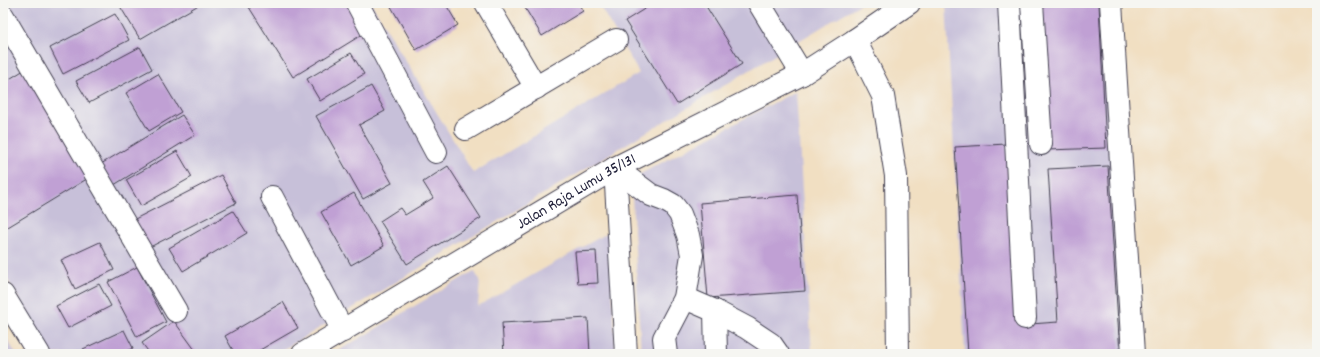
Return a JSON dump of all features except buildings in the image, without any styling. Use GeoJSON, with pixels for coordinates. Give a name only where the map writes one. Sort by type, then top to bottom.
{"type":"FeatureCollection","features":[{"type":"Feature","properties":{"kind":"street"},"geometry":{"type":"LineString","coordinates":[[358,3],[436,152]]}},
{"type":"Feature","properties":{"kind":"street"},"geometry":{"type":"LineString","coordinates":[[486,3],[536,88]]}},
{"type":"Feature","properties":{"kind":"street"},"geometry":{"type":"LineString","coordinates":[[759,3],[802,74]]}},
{"type":"Feature","properties":{"kind":"street","name":"Jalan Raja Lumu 35/131"},"geometry":{"type":"LineString","coordinates":[[303,354],[615,168],[802,74],[855,40],[908,3]]}},
{"type":"Feature","properties":{"kind":"street"},"geometry":{"type":"LineString","coordinates":[[1009,3],[1025,318]]}},
{"type":"Feature","properties":{"kind":"street"},"geometry":{"type":"LineString","coordinates":[[1032,3],[1041,144]]}},
{"type":"Feature","properties":{"kind":"street"},"geometry":{"type":"LineString","coordinates":[[1111,3],[1133,354]]}},
{"type":"Feature","properties":{"kind":"street"},"geometry":{"type":"LineString","coordinates":[[3,16],[176,311]]}},
{"type":"Feature","properties":{"kind":"street"},"geometry":{"type":"LineString","coordinates":[[466,129],[616,40]]}},
{"type":"Feature","properties":{"kind":"street"},"geometry":{"type":"LineString","coordinates":[[855,40],[883,96],[896,176],[898,354]]}},
{"type":"Feature","properties":{"kind":"street"},"geometry":{"type":"LineString","coordinates":[[615,168],[651,195],[673,205],[680,214],[688,235],[692,255],[686,298],[664,338],[666,354]]}},
{"type":"Feature","properties":{"kind":"street"},"geometry":{"type":"LineString","coordinates":[[615,168],[626,354]]}},
{"type":"Feature","properties":{"kind":"street"},"geometry":{"type":"LineString","coordinates":[[272,197],[343,331]]}},
{"type":"Feature","properties":{"kind":"street"},"geometry":{"type":"LineString","coordinates":[[3,295],[39,354]]}},
{"type":"Feature","properties":{"kind":"street"},"geometry":{"type":"LineString","coordinates":[[686,298],[705,306],[747,328],[772,344],[778,354]]}},
{"type":"Feature","properties":{"kind":"street"},"geometry":{"type":"LineString","coordinates":[[714,311],[716,354]]}},
{"type":"Feature","properties":{"kind":"shaded area"},"geometry":{"type":"Polygon","coordinates":[[[3,3],[371,3],[473,173],[639,73],[598,3],[862,3],[276,354],[52,354],[3,272],[3,3]]]}},
{"type":"Feature","properties":{"kind":"shaded area"},"geometry":{"type":"Polygon","coordinates":[[[946,3],[1112,3],[1130,354],[965,354],[946,3]]]}},
{"type":"Feature","properties":{"kind":"shaded area"},"geometry":{"type":"Polygon","coordinates":[[[796,91],[812,354],[641,354],[631,179],[796,91]]]}},
{"type":"Feature","properties":{"kind":"shaded area"},"geometry":{"type":"Polygon","coordinates":[[[609,232],[616,354],[333,354],[474,271],[480,280],[478,306],[609,232]]]}},
{"type":"Feature","properties":{"kind":"shaded area"},"geometry":{"type":"Polygon","coordinates":[[[3,332],[16,354],[3,354],[3,332]]]}}]}
